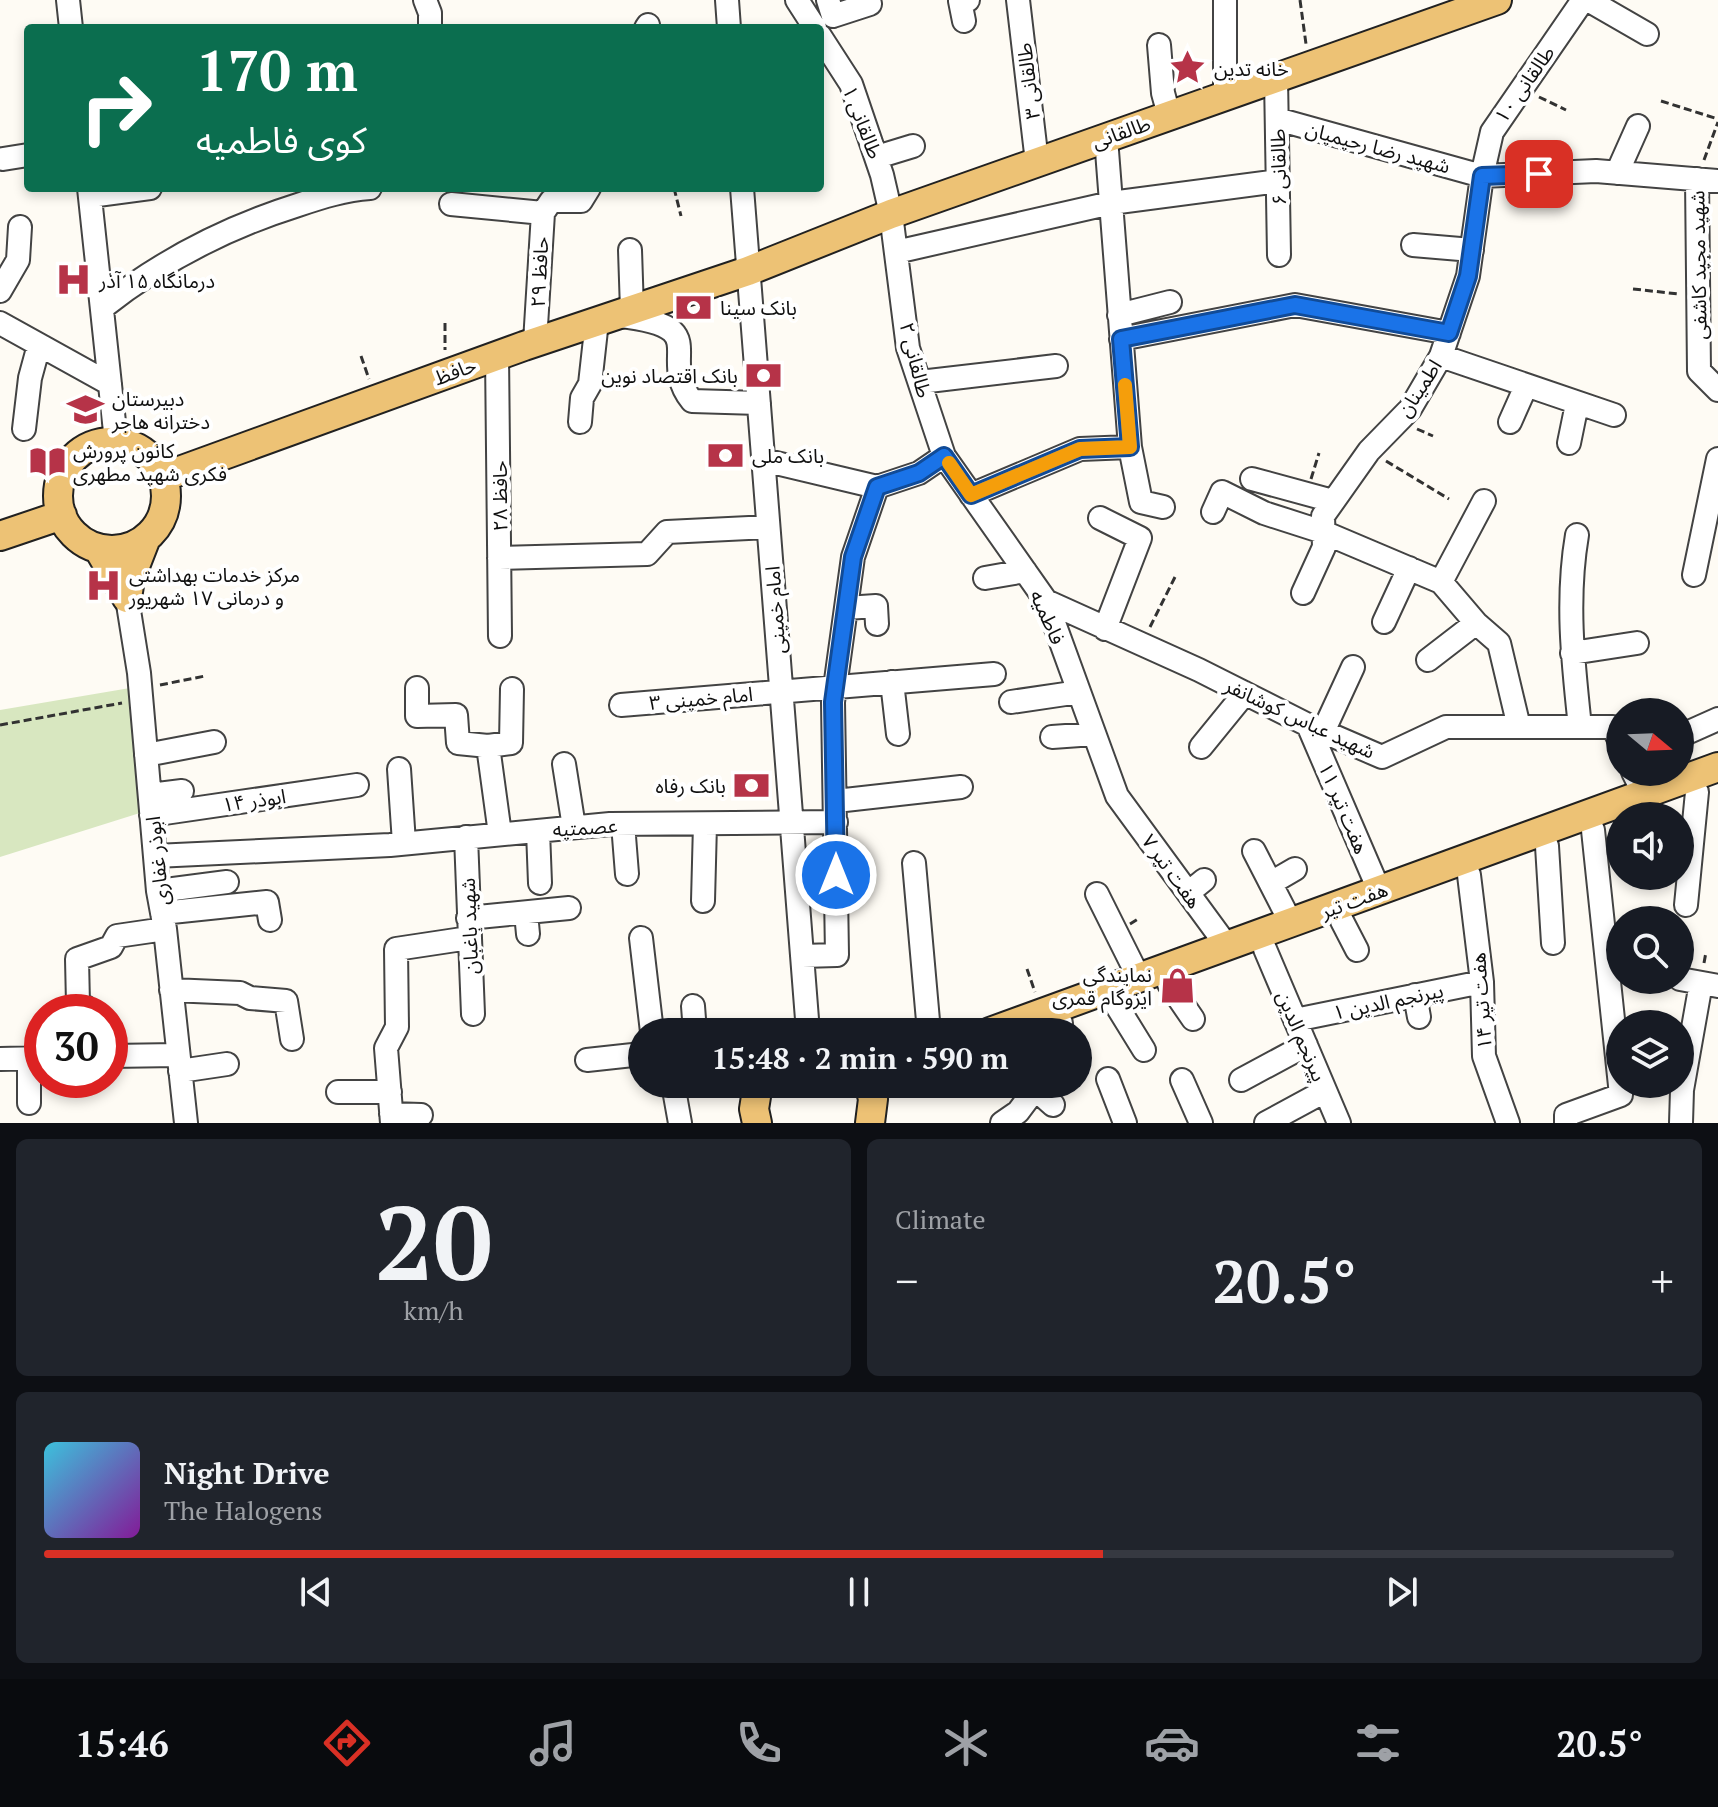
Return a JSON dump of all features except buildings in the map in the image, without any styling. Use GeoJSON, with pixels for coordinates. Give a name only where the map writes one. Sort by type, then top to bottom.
{"type":"FeatureCollection","features":[{"type":"Feature","properties":{"kind":"main road","name":"طالقانی"},"geometry":{"type":"LineString","coordinates":[[748,271],[891,214],[1486,2]]}},
{"type":"Feature","properties":{"kind":"main road","name":"حافظ"},"geometry":{"type":"LineString","coordinates":[[163,477],[497,355],[748,271]]}},
{"type":"Feature","properties":{"kind":"main road"},"geometry":{"type":"LineString","coordinates":[[116,441],[142,450],[155,462],[163,477],[167,493],[165,510],[158,526],[132,547],[115,550],[98,548],[70,530],[62,515],[58,498],[60,482],[67,466],[79,453],[93,445],[116,441]]}},
{"type":"Feature","properties":{"kind":"main road"},"geometry":{"type":"LineString","coordinates":[[0,536],[62,515]]}},
{"type":"Feature","properties":{"kind":"main road"},"geometry":{"type":"LineString","coordinates":[[127,598],[130,579],[146,538]]}},
{"type":"Feature","properties":{"kind":"main road"},"geometry":{"type":"LineString","coordinates":[[98,548],[127,598]]}},
{"type":"Feature","properties":{"kind":"main road","name":"هفت تیر"},"geometry":{"type":"LineString","coordinates":[[1640,802],[1718,767]]}},
{"type":"Feature","properties":{"kind":"main road","name":"هفت تیر"},"geometry":{"type":"LineString","coordinates":[[1646,802],[1708,788]]}},
{"type":"Feature","properties":{"kind":"main road","name":"هفت تیر"},"geometry":{"type":"LineString","coordinates":[[1071,1018],[1169,984],[1262,942],[1291,923],[1379,890],[1606,814]]}},
{"type":"Feature","properties":{"kind":"main road","name":"هفت تیر"},"geometry":{"type":"LineString","coordinates":[[1063,1018],[1139,978],[1227,946],[1262,942],[1342,921],[1593,830],[1606,822]]}},
{"type":"Feature","properties":{"kind":"main road"},"geometry":{"type":"LineString","coordinates":[[756,1098],[757,1123]]}},
{"type":"Feature","properties":{"kind":"street"},"geometry":{"type":"LineString","coordinates":[[68,0],[71,24]]}},
{"type":"Feature","properties":{"kind":"street"},"geometry":{"type":"LineString","coordinates":[[425,0],[430,24]]}},
{"type":"Feature","properties":{"kind":"street"},"geometry":{"type":"LineString","coordinates":[[727,0],[729,24]]}},
{"type":"Feature","properties":{"kind":"street"},"geometry":{"type":"LineString","coordinates":[[797,0],[812,24]]}},
{"type":"Feature","properties":{"kind":"street"},"geometry":{"type":"LineString","coordinates":[[828,0],[833,16],[870,4],[869,0]]}},
{"type":"Feature","properties":{"kind":"street","name":"طالقانی ۳"},"geometry":{"type":"LineString","coordinates":[[1018,0],[1037,162]]}},
{"type":"Feature","properties":{"kind":"street"},"geometry":{"type":"LineString","coordinates":[[1225,0],[1225,96]]}},
{"type":"Feature","properties":{"kind":"street"},"geometry":{"type":"LineString","coordinates":[[1585,0],[1647,34]]}},
{"type":"Feature","properties":{"kind":"street","name":"طالقانی ۱۰"},"geometry":{"type":"LineString","coordinates":[[1482,176],[1492,132],[1585,0]]}},
{"type":"Feature","properties":{"kind":"street","name":"طالقانی ۱"},"geometry":{"type":"LineString","coordinates":[[824,42],[851,84],[877,157],[891,214]]}},
{"type":"Feature","properties":{"kind":"street"},"geometry":{"type":"LineString","coordinates":[[1159,45],[1163,93],[1169,115]]}},
{"type":"Feature","properties":{"kind":"street","name":"طالقانی ۶"},"geometry":{"type":"LineString","coordinates":[[1276,78],[1279,255]]}},
{"type":"Feature","properties":{"kind":"street","name":"شهید رضا رحیمیان"},"geometry":{"type":"LineString","coordinates":[[1277,119],[1482,176],[1617,173],[1708,180]]}},
{"type":"Feature","properties":{"kind":"street"},"geometry":{"type":"LineString","coordinates":[[1617,173],[1638,126]]}},
{"type":"Feature","properties":{"kind":"street"},"geometry":{"type":"LineString","coordinates":[[1106,138],[1130,447],[1141,502],[1163,507]]}},
{"type":"Feature","properties":{"kind":"street"},"geometry":{"type":"LineString","coordinates":[[877,157],[913,146]]}},
{"type":"Feature","properties":{"kind":"street"},"geometry":{"type":"LineString","coordinates":[[3,159],[24,156]]}},
{"type":"Feature","properties":{"kind":"street","name":"اطمینان"},"geometry":{"type":"LineString","coordinates":[[1303,593],[1324,547],[1323,516],[1369,451],[1410,409],[1441,356],[1468,276],[1482,176]]}},
{"type":"Feature","properties":{"kind":"street","name":"شهید مجید کاشفی"},"geometry":{"type":"LineString","coordinates":[[1708,180],[1698,296],[1699,371],[1718,390]]}},
{"type":"Feature","properties":{"kind":"street"},"geometry":{"type":"LineString","coordinates":[[896,252],[1111,203],[1279,181]]}},
{"type":"Feature","properties":{"kind":"street"},"geometry":{"type":"LineString","coordinates":[[89,192],[116,441]]}},
{"type":"Feature","properties":{"kind":"street"},"geometry":{"type":"LineString","coordinates":[[102,308],[137,280],[172,258],[220,234],[340,192]]}},
{"type":"Feature","properties":{"kind":"street","name":"حافظ ۲۹"},"geometry":{"type":"LineString","coordinates":[[535,342],[543,213],[551,201],[581,201],[587,192]]}},
{"type":"Feature","properties":{"kind":"street","name":"امام خمینی"},"geometry":{"type":"LineString","coordinates":[[742,192],[807,1018]]}},
{"type":"Feature","properties":{"kind":"street"},"geometry":{"type":"LineString","coordinates":[[451,204],[543,213]]}},
{"type":"Feature","properties":{"kind":"street","name":"طالقانی ۲"},"geometry":{"type":"LineString","coordinates":[[891,214],[908,348],[944,456]]}},
{"type":"Feature","properties":{"kind":"street"},"geometry":{"type":"LineString","coordinates":[[0,291],[18,260],[20,227]]}},
{"type":"Feature","properties":{"kind":"street"},"geometry":{"type":"LineString","coordinates":[[1413,245],[1472,250]]}},
{"type":"Feature","properties":{"kind":"street"},"geometry":{"type":"LineString","coordinates":[[580,422],[582,398],[615,315],[630,250]]}},
{"type":"Feature","properties":{"kind":"street"},"geometry":{"type":"LineString","coordinates":[[1119,315],[1170,302]]}},
{"type":"Feature","properties":{"kind":"street"},"geometry":{"type":"LineString","coordinates":[[1121,339],[1295,305],[1449,333]]}},
{"type":"Feature","properties":{"kind":"street"},"geometry":{"type":"LineString","coordinates":[[615,315],[651,320],[668,327],[678,337],[683,390],[692,401],[759,403]]}},
{"type":"Feature","properties":{"kind":"street"},"geometry":{"type":"LineString","coordinates":[[0,323],[110,384]]}},
{"type":"Feature","properties":{"kind":"street"},"geometry":{"type":"LineString","coordinates":[[24,429],[30,378],[39,345]]}},
{"type":"Feature","properties":{"kind":"street","name":"حافظ ۲۸"},"geometry":{"type":"LineString","coordinates":[[497,355],[500,636]]}},
{"type":"Feature","properties":{"kind":"street"},"geometry":{"type":"LineString","coordinates":[[1441,356],[1614,415]]}},
{"type":"Feature","properties":{"kind":"street"},"geometry":{"type":"LineString","coordinates":[[920,382],[1056,366]]}},
{"type":"Feature","properties":{"kind":"street"},"geometry":{"type":"LineString","coordinates":[[1510,422],[1526,386]]}},
{"type":"Feature","properties":{"kind":"street"},"geometry":{"type":"LineString","coordinates":[[1569,443],[1577,404]]}},
{"type":"Feature","properties":{"kind":"street"},"geometry":{"type":"LineString","coordinates":[[971,495],[1080,449],[1130,447]]}},
{"type":"Feature","properties":{"kind":"street"},"geometry":{"type":"LineString","coordinates":[[763,460],[877,487],[919,473],[944,456]]}},
{"type":"Feature","properties":{"kind":"street","name":"فاطمیه"},"geometry":{"type":"LineString","coordinates":[[944,456],[1046,601],[1117,796]]}},
{"type":"Feature","properties":{"kind":"street"},"geometry":{"type":"LineString","coordinates":[[1694,575],[1717,470]]}},
{"type":"Feature","properties":{"kind":"street"},"geometry":{"type":"LineString","coordinates":[[1252,479],[1333,501]]}},
{"type":"Feature","properties":{"kind":"street"},"geometry":{"type":"LineString","coordinates":[[802,956],[837,955],[835,686],[853,557],[877,487]]}},
{"type":"Feature","properties":{"kind":"street"},"geometry":{"type":"LineString","coordinates":[[1213,512],[1222,492],[1264,513],[1323,532],[1441,582],[1476,623],[1499,643],[1519,727]]}},
{"type":"Feature","properties":{"kind":"street"},"geometry":{"type":"LineString","coordinates":[[1441,582],[1484,501]]}},
{"type":"Feature","properties":{"kind":"street"},"geometry":{"type":"LineString","coordinates":[[1100,518],[1140,538],[1105,629]]}},
{"type":"Feature","properties":{"kind":"street"},"geometry":{"type":"LineString","coordinates":[[499,558],[647,554],[667,532],[768,527]]}},
{"type":"Feature","properties":{"kind":"street"},"geometry":{"type":"LineString","coordinates":[[1577,535],[1572,564],[1570,633],[1580,727]]}},
{"type":"Feature","properties":{"kind":"street"},"geometry":{"type":"LineString","coordinates":[[1384,622],[1409,568]]}},
{"type":"Feature","properties":{"kind":"street"},"geometry":{"type":"LineString","coordinates":[[985,578],[1025,571]]}},
{"type":"Feature","properties":{"kind":"street","name":"ابوذر غفاری"},"geometry":{"type":"LineString","coordinates":[[127,598],[141,694],[155,856],[186,1123]]}},
{"type":"Feature","properties":{"kind":"street","name":"شهید عباس کوشانفر"},"geometry":{"type":"LineString","coordinates":[[1046,601],[1382,757],[1446,727],[1580,727],[1606,732]]}},
{"type":"Feature","properties":{"kind":"street"},"geometry":{"type":"LineString","coordinates":[[846,608],[876,606],[877,624]]}},
{"type":"Feature","properties":{"kind":"street"},"geometry":{"type":"LineString","coordinates":[[1428,660],[1476,623]]}},
{"type":"Feature","properties":{"kind":"street"},"geometry":{"type":"LineString","coordinates":[[1572,653],[1637,643]]}},
{"type":"Feature","properties":{"kind":"street"},"geometry":{"type":"LineString","coordinates":[[1316,728],[1353,667]]}},
{"type":"Feature","properties":{"kind":"street","name":"امام خمینی ۳"},"geometry":{"type":"LineString","coordinates":[[621,705],[994,674]]}},
{"type":"Feature","properties":{"kind":"street"},"geometry":{"type":"LineString","coordinates":[[892,682],[898,734]]}},
{"type":"Feature","properties":{"kind":"street"},"geometry":{"type":"LineString","coordinates":[[417,688],[417,716],[456,715],[458,743],[488,746],[511,743],[512,689]]}},
{"type":"Feature","properties":{"kind":"street"},"geometry":{"type":"LineString","coordinates":[[1011,702],[1079,692]]}},
{"type":"Feature","properties":{"kind":"street"},"geometry":{"type":"LineString","coordinates":[[1201,747],[1245,693]]}},
{"type":"Feature","properties":{"kind":"street"},"geometry":{"type":"LineString","coordinates":[[1694,730],[1718,719]]}},
{"type":"Feature","properties":{"kind":"street","name":"هفت تیر ۱۱"},"geometry":{"type":"LineString","coordinates":[[1316,728],[1379,890]]}},
{"type":"Feature","properties":{"kind":"street"},"geometry":{"type":"LineString","coordinates":[[1052,737],[1094,734]]}},
{"type":"Feature","properties":{"kind":"street"},"geometry":{"type":"LineString","coordinates":[[146,755],[214,742]]}},
{"type":"Feature","properties":{"kind":"street"},"geometry":{"type":"LineString","coordinates":[[488,746],[500,834]]}},
{"type":"Feature","properties":{"kind":"street"},"geometry":{"type":"LineString","coordinates":[[564,764],[574,827]]}},
{"type":"Feature","properties":{"kind":"street"},"geometry":{"type":"LineString","coordinates":[[397,844],[399,769]]}},
{"type":"Feature","properties":{"kind":"street","name":"ابوذر ۱۴"},"geometry":{"type":"LineString","coordinates":[[151,805],[357,785]]}},
{"type":"Feature","properties":{"kind":"street","name":"عصمتیه"},"geometry":{"type":"LineString","coordinates":[[155,856],[397,844],[623,824],[791,823],[961,787]]}},
{"type":"Feature","properties":{"kind":"street"},"geometry":{"type":"LineString","coordinates":[[1686,905],[1708,788]]}},
{"type":"Feature","properties":{"kind":"street"},"geometry":{"type":"LineString","coordinates":[[151,805],[182,791]]}},
{"type":"Feature","properties":{"kind":"street","name":"هفت تیر ۷"},"geometry":{"type":"LineString","coordinates":[[1117,796],[1196,887],[1227,946]]}},
{"type":"Feature","properties":{"kind":"street"},"geometry":{"type":"LineString","coordinates":[[623,824],[627,874]]}},
{"type":"Feature","properties":{"kind":"street"},"geometry":{"type":"LineString","coordinates":[[703,901],[705,824]]}},
{"type":"Feature","properties":{"kind":"street"},"geometry":{"type":"LineString","coordinates":[[1593,830],[1606,914]]}},
{"type":"Feature","properties":{"kind":"street"},"geometry":{"type":"LineString","coordinates":[[538,831],[540,883]]}},
{"type":"Feature","properties":{"kind":"street","name":"شهید باغبان"},"geometry":{"type":"LineString","coordinates":[[466,837],[473,1014]]}},
{"type":"Feature","properties":{"kind":"street"},"geometry":{"type":"LineString","coordinates":[[1547,846],[1553,943]]}},
{"type":"Feature","properties":{"kind":"street"},"geometry":{"type":"LineString","coordinates":[[1254,851],[1291,923]]}},
{"type":"Feature","properties":{"kind":"street"},"geometry":{"type":"LineString","coordinates":[[914,863],[928,1018]]}},
{"type":"Feature","properties":{"kind":"street"},"geometry":{"type":"LineString","coordinates":[[1271,883],[1295,869]]}},
{"type":"Feature","properties":{"kind":"street","name":"هفت تیر ۱۴"},"geometry":{"type":"LineString","coordinates":[[1469,875],[1482,982],[1484,1056],[1508,1123]]}},
{"type":"Feature","properties":{"kind":"street"},"geometry":{"type":"LineString","coordinates":[[78,994],[77,959],[111,947],[117,936],[162,911],[227,882]]}},
{"type":"Feature","properties":{"kind":"street"},"geometry":{"type":"LineString","coordinates":[[1097,894],[1139,978]]}},
{"type":"Feature","properties":{"kind":"street"},"geometry":{"type":"LineString","coordinates":[[162,911],[267,902],[270,920]]}},
{"type":"Feature","properties":{"kind":"street"},"geometry":{"type":"LineString","coordinates":[[391,1110],[386,1048],[397,1027],[396,949],[468,928],[527,923],[569,908]]}},
{"type":"Feature","properties":{"kind":"street"},"geometry":{"type":"LineString","coordinates":[[1342,921],[1357,950]]}},
{"type":"Feature","properties":{"kind":"street"},"geometry":{"type":"LineString","coordinates":[[641,938],[650,1018]]}},
{"type":"Feature","properties":{"kind":"street","name":"پیرنجم الدین"},"geometry":{"type":"LineString","coordinates":[[1262,942],[1339,1123]]}},
{"type":"Feature","properties":{"kind":"street","name":"پیرنجم الدین ۱"},"geometry":{"type":"LineString","coordinates":[[1295,1020],[1417,1006],[1482,982]]}},
{"type":"Feature","properties":{"kind":"street"},"geometry":{"type":"LineString","coordinates":[[1681,1123],[1682,1090],[1700,983]]}},
{"type":"Feature","properties":{"kind":"street"},"geometry":{"type":"LineString","coordinates":[[1169,984],[1193,1019]]}},
{"type":"Feature","properties":{"kind":"street"},"geometry":{"type":"LineString","coordinates":[[171,990],[240,993],[250,998],[286,1001],[292,1039]]}},
{"type":"Feature","properties":{"kind":"street"},"geometry":{"type":"LineString","coordinates":[[1566,1123],[1566,1115],[1621,1095],[1616,994]]}},
{"type":"Feature","properties":{"kind":"street"},"geometry":{"type":"LineString","coordinates":[[1115,1003],[1144,1050]]}},
{"type":"Feature","properties":{"kind":"street"},"geometry":{"type":"LineString","coordinates":[[693,1006],[694,1018]]}},
{"type":"Feature","properties":{"kind":"street"},"geometry":{"type":"LineString","coordinates":[[1241,1080],[1306,1045]]}},
{"type":"Feature","properties":{"kind":"street"},"geometry":{"type":"LineString","coordinates":[[587,1060],[628,1056]]}},
{"type":"Feature","properties":{"kind":"street"},"geometry":{"type":"LineString","coordinates":[[0,1059],[24,1058]]}},
{"type":"Feature","properties":{"kind":"street"},"geometry":{"type":"LineString","coordinates":[[128,1058],[227,1064]]}},
{"type":"Feature","properties":{"kind":"street"},"geometry":{"type":"LineString","coordinates":[[1108,1079],[1125,1123]]}},
{"type":"Feature","properties":{"kind":"street"},"geometry":{"type":"LineString","coordinates":[[1182,1080],[1201,1123]]}},
{"type":"Feature","properties":{"kind":"street"},"geometry":{"type":"LineString","coordinates":[[1266,1123],[1325,1091]]}},
{"type":"Feature","properties":{"kind":"street"},"geometry":{"type":"LineString","coordinates":[[338,1092],[391,1110],[421,1115]]}},
{"type":"Feature","properties":{"kind":"street"},"geometry":{"type":"LineString","coordinates":[[29,1103],[30,1098]]}},
{"type":"Feature","properties":{"kind":"street"},"geometry":{"type":"LineString","coordinates":[[676,1098],[680,1123]]}},
{"type":"Feature","properties":{"kind":"street"},"geometry":{"type":"LineString","coordinates":[[1014,1119],[1029,1098]]}},
{"type":"Feature","properties":{"kind":"street"},"geometry":{"type":"LineString","coordinates":[[1047,1098],[1053,1105]]}},
{"type":"Feature","properties":{"kind":"path"},"geometry":{"type":"LineString","coordinates":[[1300,0],[1309,66]]}},
{"type":"Feature","properties":{"kind":"path"},"geometry":{"type":"LineString","coordinates":[[1522,88],[1566,110]]}},
{"type":"Feature","properties":{"kind":"path"},"geometry":{"type":"LineString","coordinates":[[1661,101],[1718,120],[1708,180]]}},
{"type":"Feature","properties":{"kind":"path"},"geometry":{"type":"LineString","coordinates":[[675,192],[681,216]]}},
{"type":"Feature","properties":{"kind":"path"},"geometry":{"type":"LineString","coordinates":[[1633,289],[1698,296]]}},
{"type":"Feature","properties":{"kind":"path"},"geometry":{"type":"LineString","coordinates":[[445,323],[446,374]]}},
{"type":"Feature","properties":{"kind":"path"},"geometry":{"type":"LineString","coordinates":[[361,356],[376,400]]}},
{"type":"Feature","properties":{"kind":"path"},"geometry":{"type":"LineString","coordinates":[[1369,451],[1449,499]]}},
{"type":"Feature","properties":{"kind":"path"},"geometry":{"type":"LineString","coordinates":[[1306,494],[1319,453]]}},
{"type":"Feature","properties":{"kind":"path"},"geometry":{"type":"LineString","coordinates":[[1141,645],[1175,577]]}},
{"type":"Feature","properties":{"kind":"path"},"geometry":{"type":"LineString","coordinates":[[0,725],[141,694],[205,676]]}},
{"type":"Feature","properties":{"kind":"path"},"geometry":{"type":"LineString","coordinates":[[1027,969],[1047,1018]]}},
{"type":"Feature","properties":{"kind":"green space"},"geometry":{"type":"Polygon","coordinates":[[[130,688],[143,812],[0,857],[0,710],[130,688]]]}},
{"type":"Feature","properties":{"kind":"slow traffic"},"geometry":{"type":"LineString","coordinates":[[949,463],[971,495],[1080,449],[1130,447],[1125,385]]}},
{"type":"Feature","properties":{"kind":"place","name":"خانه تدین"},"geometry":{"type":"Point","coordinates":[1188,68]}},
{"type":"Feature","properties":{"kind":"place","name":"درمانگاه ۱۵ آذر"},"geometry":{"type":"Point","coordinates":[73,280]}},
{"type":"Feature","properties":{"kind":"place","name":"بانک سینا"},"geometry":{"type":"Point","coordinates":[694,307]}},
{"type":"Feature","properties":{"kind":"place","name":"بانک اقتصاد نوین"},"geometry":{"type":"Point","coordinates":[764,375]}},
{"type":"Feature","properties":{"kind":"place","name":"دبیرستان دخترانه هاجر"},"geometry":{"type":"Point","coordinates":[86,409]}},
{"type":"Feature","properties":{"kind":"place","name":"بانک ملی"},"geometry":{"type":"Point","coordinates":[726,455]}},
{"type":"Feature","properties":{"kind":"place","name":"کانون پرورش فکری شهید مطهری"},"geometry":{"type":"Point","coordinates":[47,461]}},
{"type":"Feature","properties":{"kind":"place","name":"مرکز خدمات بهداشتی و درمانی ۱۷ شهریور"},"geometry":{"type":"Point","coordinates":[103,585]}},
{"type":"Feature","properties":{"kind":"place","name":"بانک رفاه"},"geometry":{"type":"Point","coordinates":[752,785]}},
{"type":"Feature","properties":{"kind":"place","name":"نمایندگی ایزوگام قمری"},"geometry":{"type":"Point","coordinates":[1178,985]}},
{"type":"Feature","properties":{"kind":"route"},"geometry":{"type":"LineString","coordinates":[[836,875],[833,702],[853,557],[877,487],[919,473],[944,456],[971,495],[1080,449],[1130,447],[1121,339],[1295,305],[1449,333],[1468,276],[1482,176],[1539,174]]}}]}
